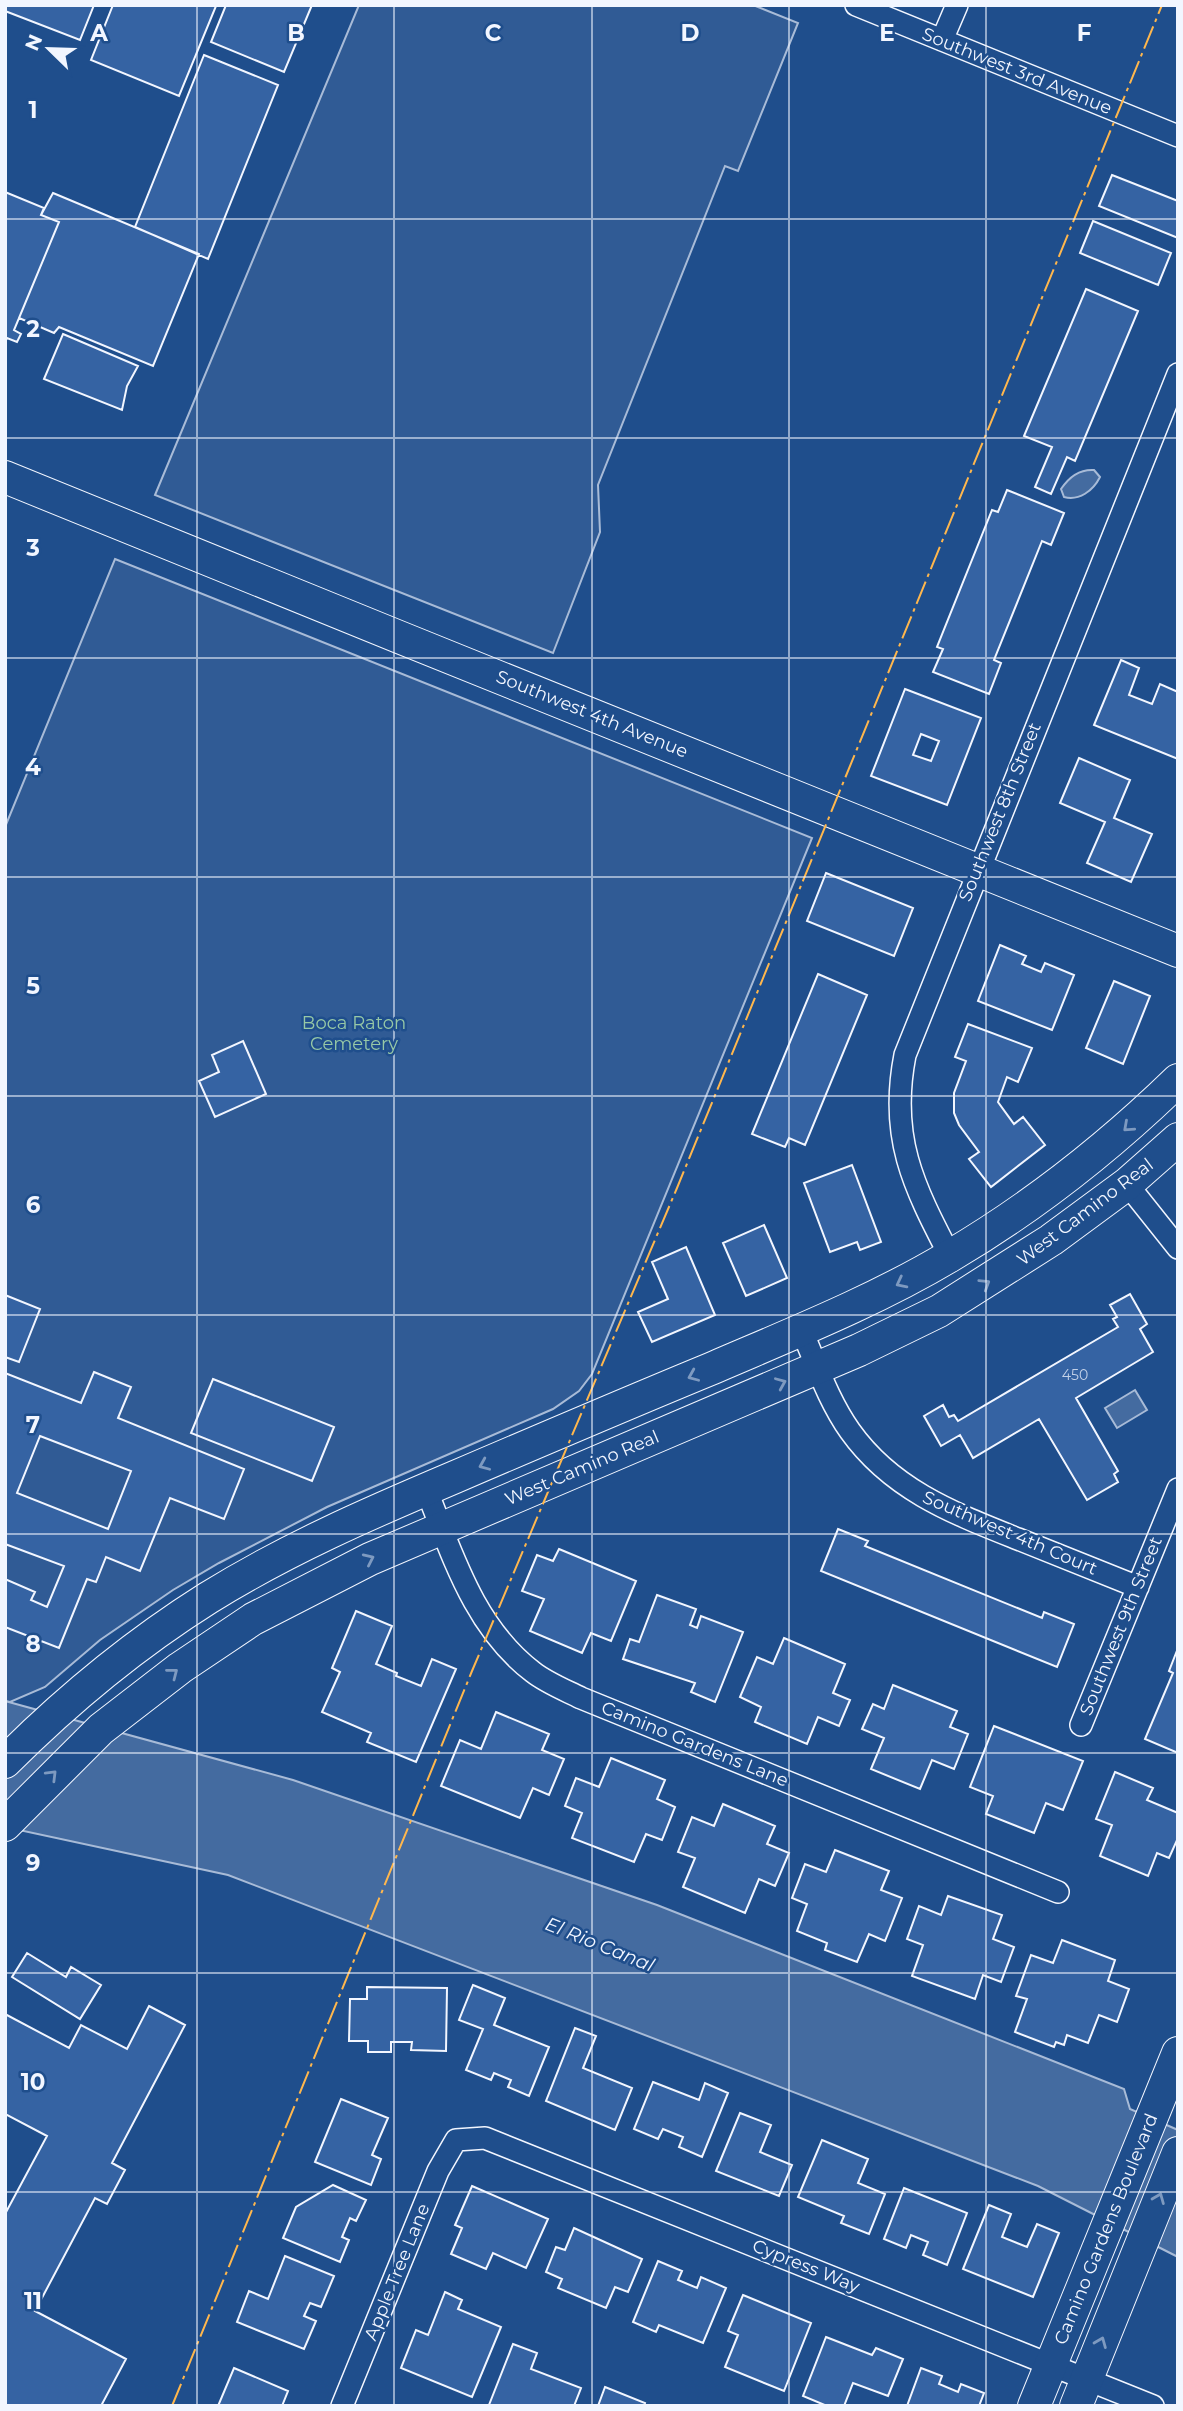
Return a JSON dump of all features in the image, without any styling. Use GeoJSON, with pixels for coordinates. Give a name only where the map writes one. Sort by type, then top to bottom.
{"type":"FeatureCollection","features":[{"type":"Feature","properties":{"kind":"street","name":"Southwest 3rd Avenue"},"geometry":{"type":"LineString","coordinates":[[856,5],[1178,136]]}},
{"type":"Feature","properties":{"kind":"street"},"geometry":{"type":"LineString","coordinates":[[942,40],[957,5]]}},
{"type":"Feature","properties":{"kind":"street","name":"Southwest 8th Street"},"geometry":{"type":"LineString","coordinates":[[950,1256],[912,1180],[900,1131],[898,1105],[909,1043],[1178,374]]}},
{"type":"Feature","properties":{"kind":"street","name":"Southwest 4th Avenue"},"geometry":{"type":"LineString","coordinates":[[5,477],[800,798],[976,872],[1178,950]]}},
{"type":"Feature","properties":{"kind":"street"},"geometry":{"type":"LineString","coordinates":[[5,1762],[71,1702],[138,1647],[210,1597],[327,1532],[900,1284],[1013,1216],[1083,1165],[1178,1080]]}},
{"type":"Feature","properties":{"kind":"street","name":"West Camino Real"},"geometry":{"type":"LineString","coordinates":[[5,1825],[76,1752],[119,1715],[180,1668],[253,1619],[370,1559],[818,1368],[898,1331],[977,1289],[1051,1240],[1127,1184],[1178,1139]]}},
{"type":"Feature","properties":{"kind":"street"},"geometry":{"type":"LineString","coordinates":[[1127,1184],[1178,1248]]}},
{"type":"Feature","properties":{"kind":"street","name":"Southwest 4th Court"},"geometry":{"type":"LineString","coordinates":[[801,1329],[849,1430],[875,1461],[905,1487],[950,1511],[1138,1587]]}},
{"type":"Feature","properties":{"kind":"street","name":"Camino Gardens Lane"},"geometry":{"type":"LineString","coordinates":[[426,1489],[460,1575],[483,1620],[508,1650],[535,1674],[581,1698],[1058,1892]]}},
{"type":"Feature","properties":{"kind":"street","name":"Southwest 9th Street"},"geometry":{"type":"LineString","coordinates":[[1081,1725],[1178,1489]]}},
{"type":"Feature","properties":{"kind":"street","name":"Camino Gardens Boulevard"},"geometry":{"type":"LineString","coordinates":[[1034,2406],[1178,2053]]}},
{"type":"Feature","properties":{"kind":"street","name":"Cypress Way"},"geometry":{"type":"LineString","coordinates":[[456,2140],[485,2138],[1052,2363],[1081,2392],[1153,2406]]}},
{"type":"Feature","properties":{"kind":"street","name":"Apple Tree Lane"},"geometry":{"type":"LineString","coordinates":[[346,2405],[438,2171],[456,2140]]}},
{"type":"Feature","properties":{"kind":"street"},"geometry":{"type":"LineString","coordinates":[[1081,2392],[1178,2153]]}},
{"type":"Feature","properties":{"kind":"shaded area"},"geometry":{"type":"Polygon","coordinates":[[[359,5],[753,5],[798,23],[738,171],[725,166],[598,485],[600,532],[553,653],[155,495],[359,5]]]}},
{"type":"Feature","properties":{"kind":"shaded area","name":"Boca Raton Cemetery"},"geometry":{"type":"Polygon","coordinates":[[[115,559],[812,838],[592,1374],[579,1391],[553,1409],[327,1507],[219,1563],[173,1590],[100,1640],[45,1687],[10,1702],[5,1701],[5,827],[115,559]]]}},
{"type":"Feature","properties":{"kind":"water"},"geometry":{"type":"Polygon","coordinates":[[[1094,470],[1100,477],[1094,487],[1075,498],[1064,497],[1061,489],[1071,477],[1079,472],[1094,470]]]}},
{"type":"Feature","properties":{"kind":"water"},"geometry":{"type":"Polygon","coordinates":[[[1135,1390],[1147,1410],[1117,1428],[1105,1408],[1135,1390]]]}},
{"type":"Feature","properties":{"kind":"water","name":"El Rio Canal"},"geometry":{"type":"Polygon","coordinates":[[[5,1701],[293,1780],[657,1905],[1124,2089],[1130,2109],[1178,2130],[1178,2257],[1038,2186],[228,1875],[5,1827],[5,1701]]]}},
{"type":"Feature","properties":{"kind":"building"},"geometry":{"type":"Polygon","coordinates":[[[5,5],[94,5],[80,40],[5,11],[5,5]]]}},
{"type":"Feature","properties":{"kind":"building"},"geometry":{"type":"Polygon","coordinates":[[[113,5],[216,6],[179,96],[91,60],[113,5]]]}},
{"type":"Feature","properties":{"kind":"building"},"geometry":{"type":"Polygon","coordinates":[[[226,5],[312,5],[284,72],[211,42],[226,5]]]}},
{"type":"Feature","properties":{"kind":"building"},"geometry":{"type":"Polygon","coordinates":[[[204,55],[278,85],[208,259],[135,227],[204,55]]]}},
{"type":"Feature","properties":{"kind":"building"},"geometry":{"type":"Polygon","coordinates":[[[1112,175],[1178,201],[1178,238],[1099,206],[1112,175]]]}},
{"type":"Feature","properties":{"kind":"building"},"geometry":{"type":"Polygon","coordinates":[[[5,192],[44,208],[41,215],[59,222],[14,330],[21,334],[17,342],[7,338],[5,342],[5,192]]]}},
{"type":"Feature","properties":{"kind":"building"},"geometry":{"type":"Polygon","coordinates":[[[53,193],[199,254],[153,366],[59,327],[54,333],[19,318],[59,222],[41,215],[53,193]]]}},
{"type":"Feature","properties":{"kind":"building"},"geometry":{"type":"Polygon","coordinates":[[[1093,221],[1171,253],[1158,285],[1080,253],[1093,221]]]}},
{"type":"Feature","properties":{"kind":"building"},"geometry":{"type":"Polygon","coordinates":[[[1086,289],[1138,311],[1075,461],[1067,457],[1051,494],[1035,487],[1052,447],[1024,436],[1086,289]]]}},
{"type":"Feature","properties":{"kind":"building"},"geometry":{"type":"Polygon","coordinates":[[[63,334],[138,366],[127,386],[122,410],[44,379],[63,334]]]}},
{"type":"Feature","properties":{"kind":"building"},"geometry":{"type":"Polygon","coordinates":[[[1007,490],[1064,513],[1051,545],[1042,541],[994,660],[1001,663],[989,694],[933,672],[943,649],[937,647],[992,510],[998,512],[1007,490]]]}},
{"type":"Feature","properties":{"kind":"building"},"geometry":{"type":"Polygon","coordinates":[[[1121,660],[1139,668],[1129,695],[1152,704],[1160,684],[1178,692],[1178,759],[1094,725],[1121,660]]]}},
{"type":"Feature","properties":{"kind":"building"},"geometry":{"type":"Polygon","coordinates":[[[905,689],[981,718],[947,805],[871,776],[905,689]],[[921,734],[913,755],[931,761],[939,741],[921,734]]]}},
{"type":"Feature","properties":{"kind":"building"},"geometry":{"type":"Polygon","coordinates":[[[1079,758],[1130,780],[1114,818],[1152,834],[1131,882],[1087,863],[1105,822],[1060,803],[1079,758]]]}},
{"type":"Feature","properties":{"kind":"building"},"geometry":{"type":"Polygon","coordinates":[[[826,873],[913,908],[894,956],[807,921],[826,873]]]}},
{"type":"Feature","properties":{"kind":"building"},"geometry":{"type":"Polygon","coordinates":[[[1000,945],[1026,956],[1022,964],[1041,972],[1045,963],[1074,975],[1052,1030],[978,1001],[1000,945]]]}},
{"type":"Feature","properties":{"kind":"building"},"geometry":{"type":"Polygon","coordinates":[[[818,974],[867,995],[805,1145],[789,1138],[785,1147],[752,1134],[818,974]]]}},
{"type":"Feature","properties":{"kind":"building"},"geometry":{"type":"Polygon","coordinates":[[[1114,981],[1150,996],[1123,1064],[1086,1048],[1114,981]]]}},
{"type":"Feature","properties":{"kind":"building"},"geometry":{"type":"Polygon","coordinates":[[[968,1024],[1032,1048],[1018,1082],[1007,1077],[998,1102],[1014,1124],[1023,1117],[1045,1145],[991,1187],[969,1159],[979,1152],[959,1125],[954,1113],[954,1093],[966,1061],[955,1057],[968,1024]]]}},
{"type":"Feature","properties":{"kind":"building"},"geometry":{"type":"Polygon","coordinates":[[[243,1041],[266,1094],[215,1117],[199,1081],[219,1072],[212,1055],[243,1041]]]}},
{"type":"Feature","properties":{"kind":"building"},"geometry":{"type":"Polygon","coordinates":[[[852,1165],[881,1242],[860,1250],[857,1242],[830,1252],[804,1183],[852,1165]]]}},
{"type":"Feature","properties":{"kind":"building"},"geometry":{"type":"Polygon","coordinates":[[[764,1225],[787,1278],[746,1296],[723,1243],[764,1225]]]}},
{"type":"Feature","properties":{"kind":"building"},"geometry":{"type":"Polygon","coordinates":[[[686,1247],[715,1315],[652,1342],[638,1312],[668,1299],[652,1262],[686,1247]]]}},
{"type":"Feature","properties":{"kind":"building"},"geometry":{"type":"Polygon","coordinates":[[[1130,1294],[1147,1324],[1140,1329],[1153,1352],[1076,1398],[1118,1471],[1114,1474],[1118,1482],[1087,1500],[1039,1419],[973,1458],[960,1435],[941,1446],[924,1416],[943,1405],[949,1417],[954,1415],[958,1421],[1118,1327],[1113,1319],[1117,1317],[1110,1305],[1130,1294]]]}},
{"type":"Feature","properties":{"kind":"building"},"geometry":{"type":"Polygon","coordinates":[[[5,1295],[40,1309],[19,1362],[5,1357],[5,1295]]]}},
{"type":"Feature","properties":{"kind":"building"},"geometry":{"type":"Polygon","coordinates":[[[94,1372],[131,1387],[118,1418],[244,1469],[224,1519],[170,1498],[140,1571],[106,1557],[96,1582],[87,1579],[59,1648],[5,1627],[5,1579],[35,1592],[31,1600],[47,1607],[64,1566],[5,1544],[5,1373],[81,1403],[94,1372]],[[40,1436],[17,1493],[108,1529],[131,1471],[40,1436]]]}},
{"type":"Feature","properties":{"kind":"building"},"geometry":{"type":"Polygon","coordinates":[[[213,1379],[334,1427],[312,1481],[191,1433],[213,1379]]]}},
{"type":"Feature","properties":{"kind":"building"},"geometry":{"type":"Polygon","coordinates":[[[838,1529],[868,1541],[865,1546],[1042,1618],[1044,1612],[1074,1624],[1057,1667],[821,1571],[838,1529]]]}},
{"type":"Feature","properties":{"kind":"building"},"geometry":{"type":"Polygon","coordinates":[[[559,1549],[636,1581],[611,1641],[591,1633],[582,1653],[530,1631],[544,1599],[522,1591],[537,1555],[553,1561],[559,1549]]]}},
{"type":"Feature","properties":{"kind":"building"},"geometry":{"type":"Polygon","coordinates":[[[657,1595],[696,1609],[690,1625],[697,1628],[701,1616],[743,1632],[715,1702],[691,1692],[695,1683],[623,1659],[630,1639],[639,1642],[657,1595]]]}},
{"type":"Feature","properties":{"kind":"building"},"geometry":{"type":"Polygon","coordinates":[[[356,1611],[392,1626],[376,1664],[397,1673],[396,1676],[421,1686],[432,1659],[456,1669],[416,1762],[367,1742],[371,1733],[322,1712],[340,1672],[332,1668],[356,1611]]]}},
{"type":"Feature","properties":{"kind":"building"},"geometry":{"type":"Polygon","coordinates":[[[784,1638],[845,1664],[833,1693],[850,1700],[839,1726],[818,1717],[807,1744],[755,1722],[761,1707],[740,1697],[757,1657],[773,1664],[784,1638]]]}},
{"type":"Feature","properties":{"kind":"building"},"geometry":{"type":"Polygon","coordinates":[[[1178,1648],[1178,1753],[1145,1739],[1173,1673],[1169,1671],[1178,1648]]]}},
{"type":"Feature","properties":{"kind":"building"},"geometry":{"type":"Polygon","coordinates":[[[893,1685],[957,1711],[950,1727],[968,1734],[954,1769],[932,1760],[920,1789],[871,1769],[884,1738],[862,1729],[873,1704],[884,1709],[893,1685]]]}},
{"type":"Feature","properties":{"kind":"building"},"geometry":{"type":"Polygon","coordinates":[[[496,1712],[549,1734],[542,1750],[564,1759],[549,1795],[533,1788],[520,1818],[441,1786],[460,1740],[481,1749],[496,1712]]]}},
{"type":"Feature","properties":{"kind":"building"},"geometry":{"type":"Polygon","coordinates":[[[994,1726],[1083,1761],[1063,1810],[1046,1803],[1034,1833],[986,1814],[993,1796],[970,1787],[994,1726]]]}},
{"type":"Feature","properties":{"kind":"building"},"geometry":{"type":"Polygon","coordinates":[[[611,1758],[665,1780],[657,1799],[675,1807],[662,1840],[646,1834],[634,1862],[572,1838],[582,1813],[565,1806],[576,1778],[599,1787],[611,1758]]]}},
{"type":"Feature","properties":{"kind":"building"},"geometry":{"type":"Polygon","coordinates":[[[1115,1772],[1153,1788],[1147,1800],[1178,1813],[1178,1838],[1169,1858],[1157,1853],[1148,1876],[1100,1856],[1112,1825],[1096,1819],[1115,1772]]]}},
{"type":"Feature","properties":{"kind":"building"},"geometry":{"type":"Polygon","coordinates":[[[723,1804],[775,1826],[767,1844],[789,1853],[775,1886],[759,1879],[745,1913],[683,1887],[695,1858],[678,1852],[692,1817],[714,1826],[723,1804]]]}},
{"type":"Feature","properties":{"kind":"building"},"geometry":{"type":"Polygon","coordinates":[[[835,1850],[889,1871],[881,1890],[902,1898],[885,1941],[869,1934],[857,1962],[825,1950],[827,1943],[797,1931],[807,1904],[792,1898],[805,1864],[826,1872],[835,1850]]]}},
{"type":"Feature","properties":{"kind":"building"},"geometry":{"type":"Polygon","coordinates":[[[948,1896],[1002,1915],[993,1939],[1014,1947],[1001,1982],[983,1975],[975,1999],[912,1976],[923,1945],[907,1939],[919,1906],[941,1915],[948,1896]]]}},
{"type":"Feature","properties":{"kind":"building"},"geometry":{"type":"Polygon","coordinates":[[[1062,1940],[1115,1960],[1108,1981],[1129,1989],[1117,2022],[1099,2015],[1088,2043],[1067,2035],[1064,2045],[1056,2042],[1054,2047],[1015,2032],[1027,1999],[1016,1996],[1031,1955],[1053,1963],[1062,1940]]]}},
{"type":"Feature","properties":{"kind":"building"},"geometry":{"type":"Polygon","coordinates":[[[27,1953],[66,1977],[71,1967],[101,1985],[80,2019],[12,1977],[27,1953]]]}},
{"type":"Feature","properties":{"kind":"building"},"geometry":{"type":"Polygon","coordinates":[[[473,1985],[505,1998],[494,2025],[549,2047],[529,2096],[508,2087],[511,2080],[494,2073],[491,2080],[466,2070],[483,2029],[459,2020],[473,1985]]]}},
{"type":"Feature","properties":{"kind":"building"},"geometry":{"type":"Polygon","coordinates":[[[367,1987],[447,1988],[446,2051],[411,2050],[412,2042],[391,2042],[391,2052],[368,2052],[368,2041],[349,2041],[350,1999],[367,1999],[367,1987]]]}},
{"type":"Feature","properties":{"kind":"building"},"geometry":{"type":"Polygon","coordinates":[[[149,2006],[185,2025],[112,2163],[125,2170],[107,2204],[95,2198],[35,2311],[126,2359],[101,2406],[5,2406],[5,2214],[47,2136],[5,2114],[5,2014],[69,2048],[81,2025],[127,2049],[149,2006]]]}},
{"type":"Feature","properties":{"kind":"building"},"geometry":{"type":"Polygon","coordinates":[[[575,2028],[596,2036],[583,2068],[632,2088],[615,2130],[546,2101],[575,2028]]]}},
{"type":"Feature","properties":{"kind":"building"},"geometry":{"type":"Polygon","coordinates":[[[653,2082],[699,2100],[705,2083],[728,2093],[702,2157],[679,2147],[683,2137],[663,2129],[658,2139],[634,2129],[653,2082]]]}},
{"type":"Feature","properties":{"kind":"building"},"geometry":{"type":"Polygon","coordinates":[[[341,2099],[388,2118],[372,2155],[381,2159],[371,2185],[315,2162],[341,2099]]]}},
{"type":"Feature","properties":{"kind":"building"},"geometry":{"type":"Polygon","coordinates":[[[740,2113],[771,2125],[760,2152],[792,2165],[779,2196],[716,2171],[740,2113]]]}},
{"type":"Feature","properties":{"kind":"building"},"geometry":{"type":"Polygon","coordinates":[[[822,2140],[868,2159],[858,2183],[885,2194],[869,2234],[841,2223],[844,2216],[798,2197],[822,2140]]]}},
{"type":"Feature","properties":{"kind":"building"},"geometry":{"type":"Polygon","coordinates":[[[333,2185],[366,2200],[356,2221],[350,2218],[342,2237],[349,2240],[340,2262],[283,2238],[296,2207],[333,2185]]]}},
{"type":"Feature","properties":{"kind":"building"},"geometry":{"type":"Polygon","coordinates":[[[472,2186],[548,2219],[526,2268],[493,2253],[486,2269],[451,2254],[462,2228],[455,2225],[472,2186]]]}},
{"type":"Feature","properties":{"kind":"building"},"geometry":{"type":"Polygon","coordinates":[[[904,2188],[967,2213],[947,2265],[923,2255],[928,2242],[911,2235],[906,2248],[884,2239],[904,2188]]]}},
{"type":"Feature","properties":{"kind":"building"},"geometry":{"type":"Polygon","coordinates":[[[989,2205],[1011,2214],[1002,2237],[1027,2247],[1037,2224],[1059,2233],[1033,2297],[963,2269],[989,2205]]]}},
{"type":"Feature","properties":{"kind":"building"},"geometry":{"type":"Polygon","coordinates":[[[574,2228],[642,2259],[628,2292],[615,2287],[606,2308],[558,2288],[562,2279],[546,2272],[556,2247],[565,2250],[574,2228]]]}},
{"type":"Feature","properties":{"kind":"building"},"geometry":{"type":"Polygon","coordinates":[[[285,2256],[334,2276],[321,2307],[310,2303],[304,2316],[316,2321],[304,2349],[237,2322],[249,2291],[268,2299],[285,2256]]]}},
{"type":"Feature","properties":{"kind":"building"},"geometry":{"type":"Polygon","coordinates":[[[658,2261],[682,2271],[678,2280],[697,2288],[701,2277],[726,2288],[703,2343],[659,2325],[656,2332],[633,2322],[658,2261]]]}},
{"type":"Feature","properties":{"kind":"building"},"geometry":{"type":"Polygon","coordinates":[[[445,2292],[462,2300],[458,2309],[501,2327],[472,2397],[401,2368],[416,2330],[428,2335],[445,2292]]]}},
{"type":"Feature","properties":{"kind":"building"},"geometry":{"type":"Polygon","coordinates":[[[743,2295],[811,2323],[784,2391],[725,2367],[738,2335],[728,2331],[743,2295]]]}},
{"type":"Feature","properties":{"kind":"building"},"geometry":{"type":"Polygon","coordinates":[[[826,2337],[872,2355],[876,2348],[903,2359],[888,2396],[853,2383],[844,2406],[827,2406],[803,2396],[826,2337]]]}},
{"type":"Feature","properties":{"kind":"building"},"geometry":{"type":"Polygon","coordinates":[[[513,2344],[537,2353],[531,2369],[581,2388],[574,2406],[489,2405],[513,2344]]]}},
{"type":"Feature","properties":{"kind":"building"},"geometry":{"type":"Polygon","coordinates":[[[234,2368],[288,2391],[282,2406],[218,2406],[234,2368]]]}},
{"type":"Feature","properties":{"kind":"building"},"geometry":{"type":"Polygon","coordinates":[[[921,2368],[942,2376],[939,2384],[958,2392],[961,2384],[984,2393],[979,2406],[907,2406],[921,2368]]]}},
{"type":"Feature","properties":{"kind":"building"},"geometry":{"type":"Polygon","coordinates":[[[605,2387],[645,2403],[644,2406],[598,2406],[605,2387]]]}},
{"type":"Feature","properties":{"kind":"power"},"geometry":{"type":"LineString","coordinates":[[172,2406],[472,1671],[677,1188],[1162,5]]}}]}
